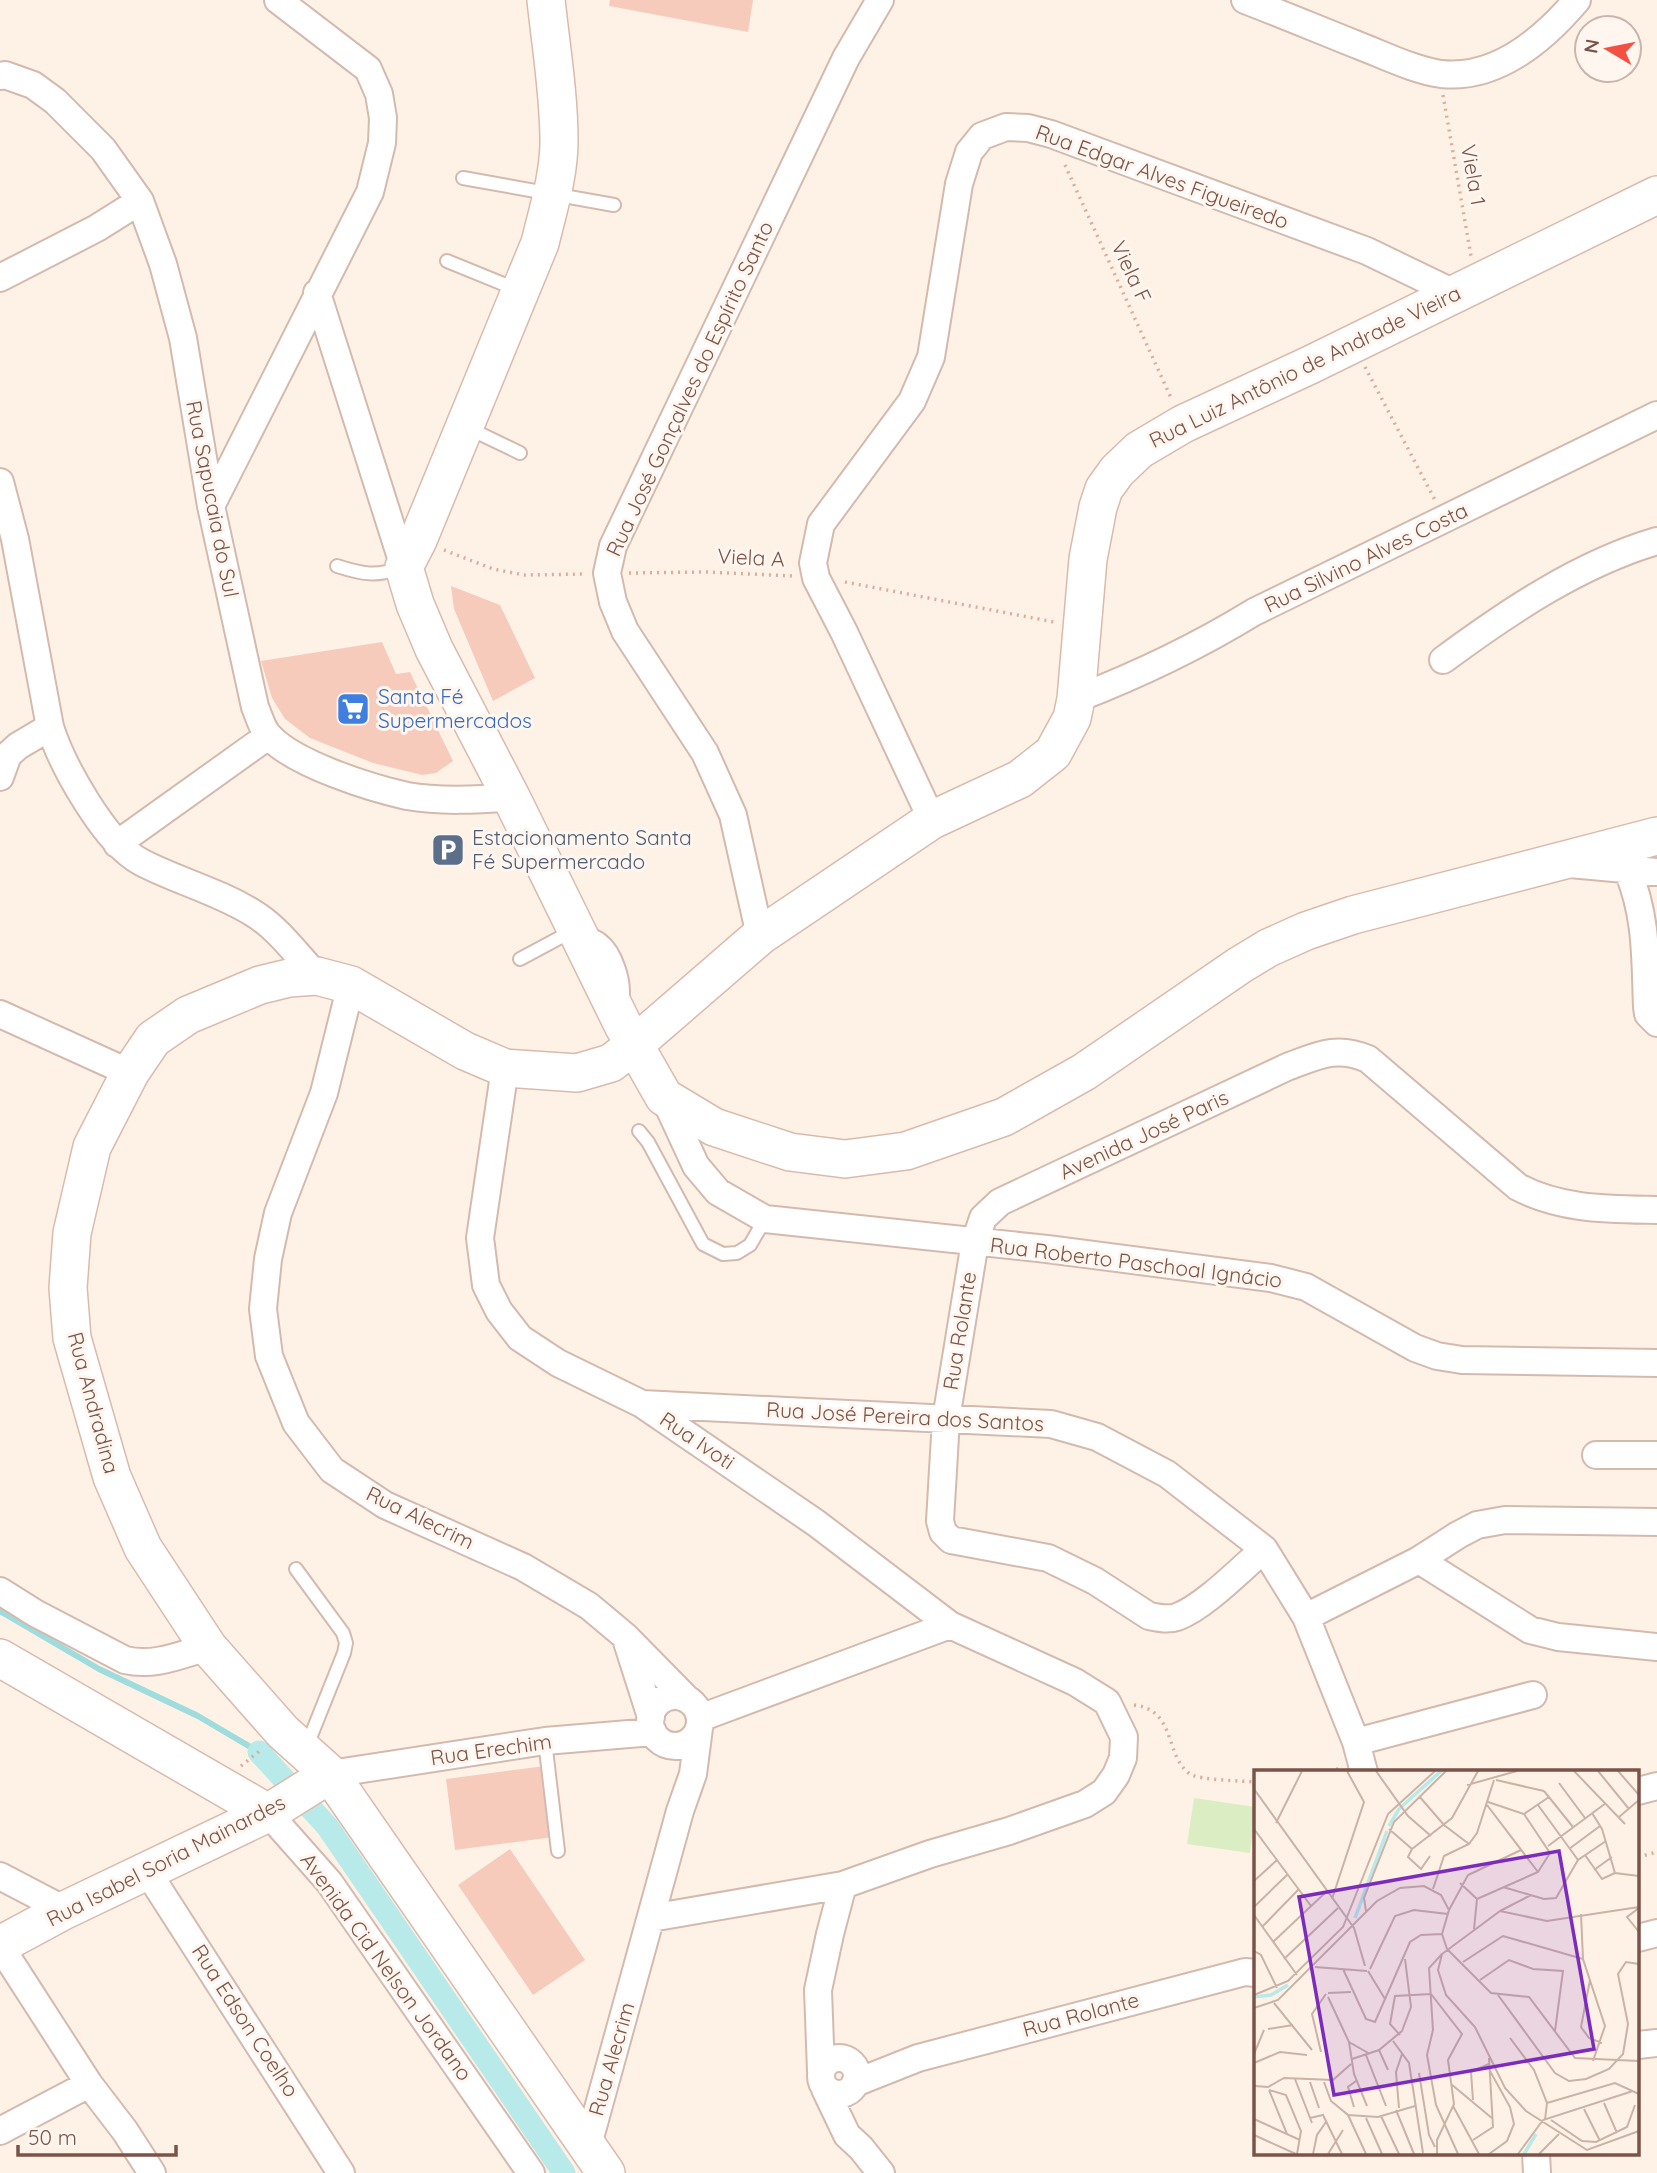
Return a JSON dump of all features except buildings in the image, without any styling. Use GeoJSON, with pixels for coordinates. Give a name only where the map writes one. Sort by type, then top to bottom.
{"type":"FeatureCollection","features":[{"type":"Feature","properties":{"kind":"main road"},"geometry":{"type":"LineString","coordinates":[[546,0],[559,144],[552,194],[540,243],[521,292],[411,554],[415,604],[434,649],[626,1030],[664,1097],[714,1127],[790,1152],[845,1159],[906,1151],[1004,1117],[1084,1072],[1240,965],[1277,944],[1353,915],[1657,836]]}},
{"type":"Feature","properties":{"kind":"main road","name":"Rua Luiz Antônio de Andrade Vieira"},"geometry":{"type":"LineString","coordinates":[[626,1030],[932,820],[1020,779],[1053,753],[1072,718],[1076,699],[1088,559],[1098,507],[1104,489],[1139,450],[1183,424],[1657,195]]}},
{"type":"Feature","properties":{"kind":"main road","name":"Rua Andradina"},"geometry":{"type":"LineString","coordinates":[[299,1785],[283,1732],[208,1647],[143,1548],[132,1526],[112,1477],[72,1338],[68,1288],[72,1233],[92,1147],[130,1073],[153,1039],[188,1015],[260,985],[289,978],[334,981]]}},
{"type":"Feature","properties":{"kind":"main road"},"geometry":{"type":"LineString","coordinates":[[334,981],[465,1051],[505,1068],[577,1073],[611,1063],[626,1030]]}},
{"type":"Feature","properties":{"kind":"main road","name":"Avenida Cid Nelson Jordano"},"geometry":{"type":"LineString","coordinates":[[0,1658],[299,1785],[597,2159]]}},
{"type":"Feature","properties":{"kind":"main road","name":"Rua Isabel Soria Mainardes"},"geometry":{"type":"LineString","coordinates":[[0,1945],[147,1871],[299,1785]]}},
{"type":"Feature","properties":{"kind":"street"},"geometry":{"type":"LineString","coordinates":[[211,506],[370,192],[382,143],[383,118],[379,94],[368,69],[278,0]]}},
{"type":"Feature","properties":{"kind":"street","name":"Rua José Gonçalves do Espírito Santo"},"geometry":{"type":"LineString","coordinates":[[760,936],[733,815],[705,753],[625,631],[613,602],[607,573],[619,533],[846,58],[880,0]]}},
{"type":"Feature","properties":{"kind":"street"},"geometry":{"type":"LineString","coordinates":[[1245,0],[1406,64],[1439,74],[1476,71],[1502,63],[1558,23],[1577,0]]}},
{"type":"Feature","properties":{"kind":"street","name":"Rua Sapucaia do Sul"},"geometry":{"type":"LineString","coordinates":[[0,76],[5,75],[33,85],[55,101],[103,149],[140,201],[163,264],[183,338],[211,506],[255,707],[268,736]]}},
{"type":"Feature","properties":{"kind":"street","name":"Rua Edgar Alves Figueiredo"},"geometry":{"type":"LineString","coordinates":[[932,820],[816,578],[813,563],[821,524],[912,401],[931,357],[959,184],[969,152],[982,136],[1006,127],[1028,128],[1051,134],[1464,288]]}},
{"type":"Feature","properties":{"kind":"street"},"geometry":{"type":"LineString","coordinates":[[0,278],[97,228],[140,201]]}},
{"type":"Feature","properties":{"kind":"street"},"geometry":{"type":"LineString","coordinates":[[317,293],[411,554]]}},
{"type":"Feature","properties":{"kind":"street","name":"Rua Silvino Alves Costa"},"geometry":{"type":"LineString","coordinates":[[1076,699],[1209,640],[1254,612],[1657,415]]}},
{"type":"Feature","properties":{"kind":"street"},"geometry":{"type":"LineString","coordinates":[[0,482],[15,539],[55,744],[68,770],[117,844],[140,862],[251,912],[334,981]]}},
{"type":"Feature","properties":{"kind":"street"},"geometry":{"type":"LineString","coordinates":[[1443,660],[1492,624],[1553,587],[1629,549],[1657,541]]}},
{"type":"Feature","properties":{"kind":"street"},"geometry":{"type":"LineString","coordinates":[[0,778],[8,755],[50,727]]}},
{"type":"Feature","properties":{"kind":"street"},"geometry":{"type":"LineString","coordinates":[[117,844],[268,736],[308,764],[408,796],[472,801],[510,797]]}},
{"type":"Feature","properties":{"kind":"street"},"geometry":{"type":"LineString","coordinates":[[1554,862],[1657,872]]}},
{"type":"Feature","properties":{"kind":"street"},"geometry":{"type":"LineString","coordinates":[[1628,871],[1641,908],[1648,1014],[1657,1023]]}},
{"type":"Feature","properties":{"kind":"street","name":"Rua Alecrim"},"geometry":{"type":"LineString","coordinates":[[334,981],[324,1093],[278,1213],[268,1259],[263,1309],[270,1356],[296,1423],[332,1470],[385,1505],[523,1567],[589,1606],[626,1637],[696,1716],[693,1774],[680,1811],[651,1918],[597,2159]]}},
{"type":"Feature","properties":{"kind":"street"},"geometry":{"type":"LineString","coordinates":[[0,1014],[130,1073]]}},
{"type":"Feature","properties":{"kind":"street","name":"Avenida José Paris"},"geometry":{"type":"LineString","coordinates":[[975,1242],[983,1218],[1000,1202],[1287,1067],[1331,1051],[1356,1054],[1368,1059],[1518,1187],[1538,1198],[1568,1206],[1657,1210]]}},
{"type":"Feature","properties":{"kind":"street","name":"Rua Ivoti"},"geometry":{"type":"LineString","coordinates":[[505,1068],[480,1238],[486,1285],[499,1311],[520,1338],[558,1363],[642,1404],[816,1523],[950,1625],[1075,1682],[1107,1702]]}},
{"type":"Feature","properties":{"kind":"street"},"geometry":{"type":"LineString","coordinates":[[664,1097],[696,1166],[718,1192],[765,1220],[975,1242]]}},
{"type":"Feature","properties":{"kind":"street","name":"Rua Roberto Paschoal Ignácio"},"geometry":{"type":"LineString","coordinates":[[975,1242],[1249,1275],[1306,1287],[1415,1348],[1437,1356],[1462,1360],[1657,1363]]}},
{"type":"Feature","properties":{"kind":"street","name":"Rua Rolante"},"geometry":{"type":"LineString","coordinates":[[975,1242],[946,1419],[940,1521],[943,1532],[951,1540],[1048,1558],[1072,1568],[1149,1616],[1159,1619],[1178,1617],[1196,1607],[1264,1549]]}},
{"type":"Feature","properties":{"kind":"street","name":"Rua José Pereira dos Santos"},"geometry":{"type":"LineString","coordinates":[[642,1404],[1051,1424],[1097,1437],[1167,1474],[1264,1549],[1306,1617],[1356,1742],[1363,1770]]}},
{"type":"Feature","properties":{"kind":"street"},"geometry":{"type":"LineString","coordinates":[[1596,1455],[1657,1455]]}},
{"type":"Feature","properties":{"kind":"street"},"geometry":{"type":"LineString","coordinates":[[1306,1617],[1419,1560],[1477,1525],[1505,1520],[1657,1522]]}},
{"type":"Feature","properties":{"kind":"street"},"geometry":{"type":"LineString","coordinates":[[1419,1560],[1530,1630],[1558,1637],[1657,1647]]}},
{"type":"Feature","properties":{"kind":"street"},"geometry":{"type":"LineString","coordinates":[[0,1591],[35,1613],[125,1660],[139,1664],[156,1663],[208,1647]]}},
{"type":"Feature","properties":{"kind":"street"},"geometry":{"type":"LineString","coordinates":[[696,1716],[950,1625]]}},
{"type":"Feature","properties":{"kind":"street","name":"Rua Alecrim"},"geometry":{"type":"LineString","coordinates":[[626,1637],[658,1732],[678,1760],[680,1811]]}},
{"type":"Feature","properties":{"kind":"street"},"geometry":{"type":"LineString","coordinates":[[1356,1742],[1533,1695]]}},
{"type":"Feature","properties":{"kind":"street"},"geometry":{"type":"LineString","coordinates":[[673,1697],[696,1716],[692,1739],[686,1744],[658,1732],[659,1703],[665,1699],[673,1697]]}},
{"type":"Feature","properties":{"kind":"street"},"geometry":{"type":"LineString","coordinates":[[651,1918],[843,1885],[1085,1804],[1104,1792],[1116,1775],[1123,1758],[1124,1737],[1107,1702]]}},
{"type":"Feature","properties":{"kind":"street","name":"Rua Erechim"},"geometry":{"type":"LineString","coordinates":[[299,1785],[545,1741],[658,1732]]}},
{"type":"Feature","properties":{"kind":"street","name":"Avenida Cid Nelson Jordano"},"geometry":{"type":"LineString","coordinates":[[299,1785],[328,1882],[531,2173]]}},
{"type":"Feature","properties":{"kind":"street"},"geometry":{"type":"LineString","coordinates":[[1640,1790],[1657,1786]]}},
{"type":"Feature","properties":{"kind":"street","name":"Rua Edson Coelho"},"geometry":{"type":"LineString","coordinates":[[147,1871],[341,2173]]}},
{"type":"Feature","properties":{"kind":"street"},"geometry":{"type":"LineString","coordinates":[[0,1875],[65,1910]]}},
{"type":"Feature","properties":{"kind":"street"},"geometry":{"type":"LineString","coordinates":[[843,1885],[818,1990],[820,2014],[830,2038],[861,2148],[880,2173]]}},
{"type":"Feature","properties":{"kind":"street"},"geometry":{"type":"LineString","coordinates":[[1640,1937],[1657,1933]]}},
{"type":"Feature","properties":{"kind":"street"},"geometry":{"type":"LineString","coordinates":[[0,1945],[89,2084],[125,2131],[152,2173]]}},
{"type":"Feature","properties":{"kind":"street","name":"Rua Rolante"},"geometry":{"type":"LineString","coordinates":[[841,2076],[1252,1969]]}},
{"type":"Feature","properties":{"kind":"street"},"geometry":{"type":"LineString","coordinates":[[0,2131],[89,2084]]}},
{"type":"Feature","properties":{"kind":"lane"},"geometry":{"type":"LineString","coordinates":[[463,178],[614,205]]}},
{"type":"Feature","properties":{"kind":"lane"},"geometry":{"type":"LineString","coordinates":[[447,261],[521,292]]}},
{"type":"Feature","properties":{"kind":"lane"},"geometry":{"type":"LineString","coordinates":[[465,426],[520,453]]}},
{"type":"Feature","properties":{"kind":"lane"},"geometry":{"type":"LineString","coordinates":[[337,566],[359,573],[383,575],[411,554]]}},
{"type":"Feature","properties":{"kind":"lane"},"geometry":{"type":"LineString","coordinates":[[520,959],[576,929]]}},
{"type":"Feature","properties":{"kind":"lane"},"geometry":{"type":"LineString","coordinates":[[639,1131],[648,1142],[703,1244],[723,1254],[737,1253],[750,1245],[765,1220]]}},
{"type":"Feature","properties":{"kind":"lane"},"geometry":{"type":"LineString","coordinates":[[296,1569],[343,1633],[346,1643],[299,1785]]}},
{"type":"Feature","properties":{"kind":"lane"},"geometry":{"type":"LineString","coordinates":[[545,1741],[558,1852]]}},
{"type":"Feature","properties":{"kind":"path","name":"Viela 1"},"geometry":{"type":"LineString","coordinates":[[1439,74],[1464,288]]}},
{"type":"Feature","properties":{"kind":"path","name":"Viela F"},"geometry":{"type":"LineString","coordinates":[[1051,134],[1183,424]]}},
{"type":"Feature","properties":{"kind":"path"},"geometry":{"type":"LineString","coordinates":[[1353,344],[1445,519]]}},
{"type":"Feature","properties":{"kind":"path","name":"Viela A"},"geometry":{"type":"LineString","coordinates":[[411,554],[524,575],[706,572],[816,578],[1084,628]]}},
{"type":"Feature","properties":{"kind":"path"},"geometry":{"type":"LineString","coordinates":[[1107,1702],[1144,1706],[1156,1712],[1182,1766],[1192,1776],[1254,1782]]}},
{"type":"Feature","properties":{"kind":"path"},"geometry":{"type":"LineString","coordinates":[[242,1765],[266,1745]]}},
{"type":"Feature","properties":{"kind":"path"},"geometry":{"type":"LineString","coordinates":[[1640,1856],[1657,1852]]}},
{"type":"Feature","properties":{"kind":"green space"},"geometry":{"type":"Polygon","coordinates":[[[1194,1798],[1254,1807],[1250,1853],[1187,1844],[1194,1798]]]}},
{"type":"Feature","properties":{"kind":"waterway"},"geometry":{"type":"LineString","coordinates":[[0,1611],[99,1669],[198,1716],[259,1752]]}},
{"type":"Feature","properties":{"kind":"waterway"},"geometry":{"type":"LineString","coordinates":[[259,1752],[327,1826],[564,2173]]}},
{"type":"Feature","properties":{"kind":"place","name":"Santa Fé Supermercados"},"geometry":{"type":"Point","coordinates":[353,709]}},
{"type":"Feature","properties":{"kind":"place","name":"Estacionamento Santa Fé Supermercado"},"geometry":{"type":"Point","coordinates":[448,850]}}]}
